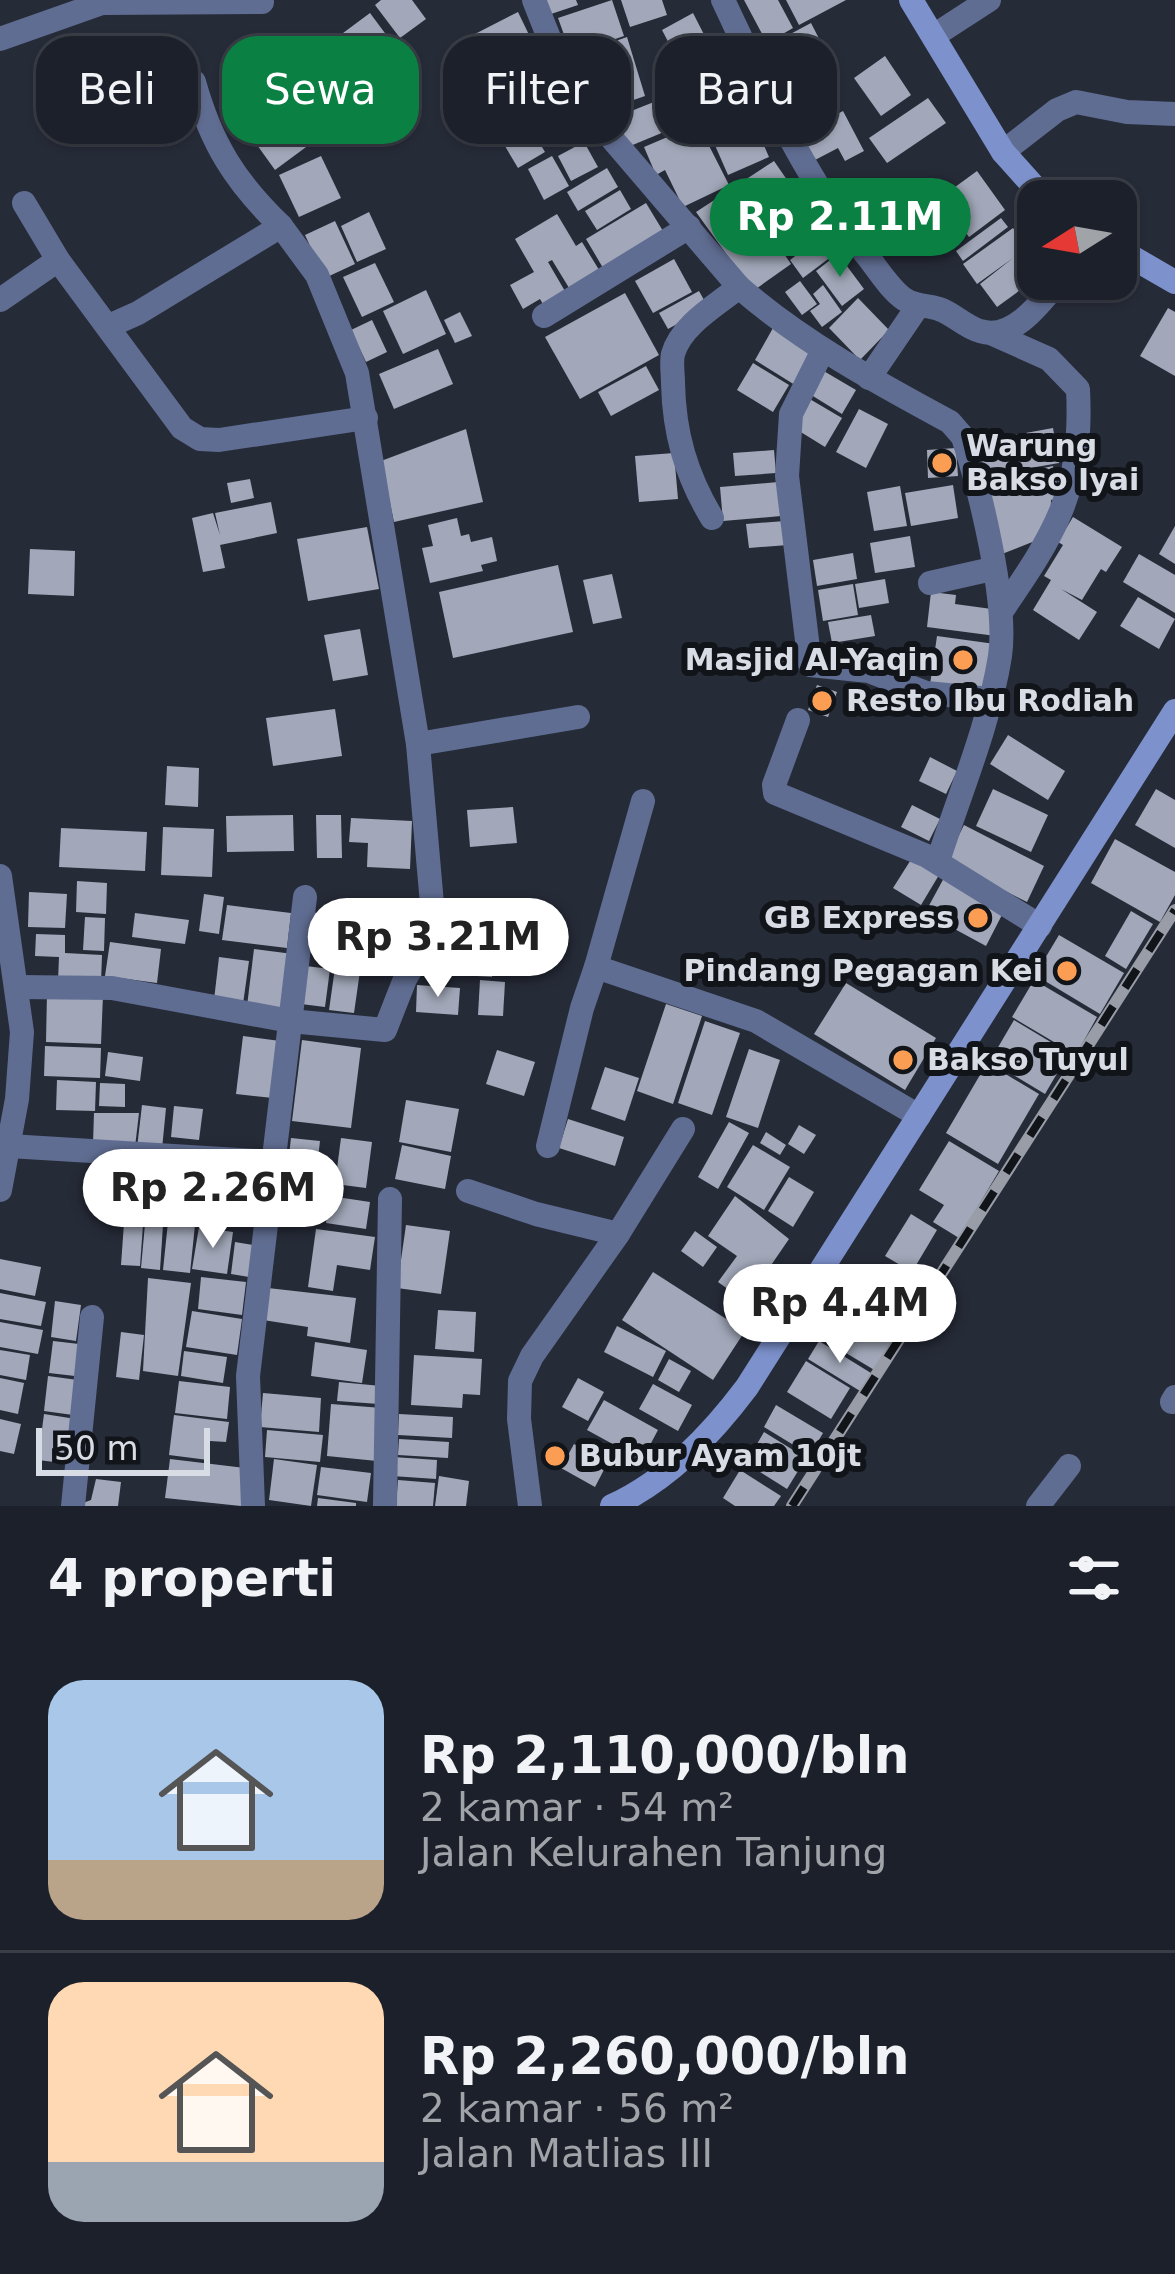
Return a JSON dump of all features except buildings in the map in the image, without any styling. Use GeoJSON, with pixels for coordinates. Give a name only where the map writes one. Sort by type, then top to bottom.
{"type":"FeatureCollection","features":[{"type":"Feature","properties":{"kind":"street"},"geometry":{"type":"LineString","coordinates":[[534,0],[584,106],[739,287],[823,350],[950,422],[963,437],[1001,612],[1000,657],[938,862]]}},
{"type":"Feature","properties":{"kind":"street"},"geometry":{"type":"LineString","coordinates":[[723,0],[763,87],[834,212],[902,298],[939,309],[977,331],[1049,359],[1078,389],[1081,434],[1068,502],[1001,612]]}},
{"type":"Feature","properties":{"kind":"street"},"geometry":{"type":"LineString","coordinates":[[911,0],[1003,152],[1028,180]]}},
{"type":"Feature","properties":{"kind":"street"},"geometry":{"type":"LineString","coordinates":[[935,35],[989,0]]}},
{"type":"Feature","properties":{"kind":"street"},"geometry":{"type":"LineString","coordinates":[[0,39],[102,2],[262,2]]}},
{"type":"Feature","properties":{"kind":"street"},"geometry":{"type":"LineString","coordinates":[[18,987],[112,988],[290,1021],[385,1030],[395,998],[421,952],[432,904],[418,744],[357,373],[317,275],[226,162],[207,128],[198,96]]}},
{"type":"Feature","properties":{"kind":"street"},"geometry":{"type":"LineString","coordinates":[[1003,152],[1057,110],[1076,102],[1127,112],[1175,114]]}},
{"type":"Feature","properties":{"kind":"street"},"geometry":{"type":"LineString","coordinates":[[24,202],[58,260],[182,428],[200,439],[219,440],[366,418]]}},
{"type":"Feature","properties":{"kind":"street"},"geometry":{"type":"LineString","coordinates":[[110,326],[280,226]]}},
{"type":"Feature","properties":{"kind":"street"},"geometry":{"type":"LineString","coordinates":[[544,316],[689,226]]}},
{"type":"Feature","properties":{"kind":"street"},"geometry":{"type":"LineString","coordinates":[[0,300],[58,260]]}},
{"type":"Feature","properties":{"kind":"street"},"geometry":{"type":"LineString","coordinates":[[1137,260],[1175,282]]}},
{"type":"Feature","properties":{"kind":"street"},"geometry":{"type":"LineString","coordinates":[[712,518],[686,469],[680,443],[674,408],[674,353],[691,325],[739,287]]}},
{"type":"Feature","properties":{"kind":"street"},"geometry":{"type":"LineString","coordinates":[[993,334],[1018,324],[1040,300]]}},
{"type":"Feature","properties":{"kind":"street"},"geometry":{"type":"LineString","coordinates":[[868,378],[918,306]]}},
{"type":"Feature","properties":{"kind":"street"},"geometry":{"type":"LineString","coordinates":[[823,350],[791,414],[787,476],[810,665],[869,671],[926,693],[990,699]]}},
{"type":"Feature","properties":{"kind":"street"},"geometry":{"type":"LineString","coordinates":[[930,583],[992,569]]}},
{"type":"Feature","properties":{"kind":"street"},"geometry":{"type":"LineString","coordinates":[[613,1506],[678,1463],[728,1413],[1175,712]]}},
{"type":"Feature","properties":{"kind":"street"},"geometry":{"type":"LineString","coordinates":[[418,744],[578,717]]}},
{"type":"Feature","properties":{"kind":"street"},"geometry":{"type":"LineString","coordinates":[[798,720],[774,785],[775,794],[903,844],[1040,926]]}},
{"type":"Feature","properties":{"kind":"street"},"geometry":{"type":"LineString","coordinates":[[548,1146],[581,1008],[643,801]]}},
{"type":"Feature","properties":{"kind":"street"},"geometry":{"type":"LineString","coordinates":[[0,876],[18,987],[21,1062],[0,1190]]}},
{"type":"Feature","properties":{"kind":"street"},"geometry":{"type":"LineString","coordinates":[[253,1506],[248,1376],[305,896]]}},
{"type":"Feature","properties":{"kind":"street"},"geometry":{"type":"LineString","coordinates":[[596,967],[747,1016],[919,1116]]}},
{"type":"Feature","properties":{"kind":"street"},"geometry":{"type":"LineString","coordinates":[[530,1506],[519,1419],[520,1381],[683,1129]]}},
{"type":"Feature","properties":{"kind":"street"},"geometry":{"type":"LineString","coordinates":[[9,1146],[274,1162]]}},
{"type":"Feature","properties":{"kind":"street"},"geometry":{"type":"LineString","coordinates":[[468,1191],[618,1234]]}},
{"type":"Feature","properties":{"kind":"street"},"geometry":{"type":"LineString","coordinates":[[385,1506],[390,1199]]}},
{"type":"Feature","properties":{"kind":"street"},"geometry":{"type":"LineString","coordinates":[[73,1506],[92,1317]]}},
{"type":"Feature","properties":{"kind":"street"},"geometry":{"type":"LineString","coordinates":[[1038,1506],[1070,1466]]}},
{"type":"Feature","properties":{"kind":"railway"},"geometry":{"type":"LineString","coordinates":[[792,1506],[1175,910]]}},
{"type":"Feature","properties":{"kind":"place","name":"Warung Bakso Iyai"},"geometry":{"type":"Point","coordinates":[942,463]}},
{"type":"Feature","properties":{"kind":"place","name":"Masjid Al-Yaqin"},"geometry":{"type":"Point","coordinates":[963,660]}},
{"type":"Feature","properties":{"kind":"place","name":"Resto Ibu Rodiah"},"geometry":{"type":"Point","coordinates":[822,701]}},
{"type":"Feature","properties":{"kind":"place","name":"GB Express"},"geometry":{"type":"Point","coordinates":[978,918]}},
{"type":"Feature","properties":{"kind":"place","name":"Pindang Pegagan Kei"},"geometry":{"type":"Point","coordinates":[1067,971]}},
{"type":"Feature","properties":{"kind":"place","name":"Bakso Tuyul"},"geometry":{"type":"Point","coordinates":[903,1060]}},
{"type":"Feature","properties":{"kind":"place","name":"Bubur Ayam 10jt"},"geometry":{"type":"Point","coordinates":[555,1456]}}]}
